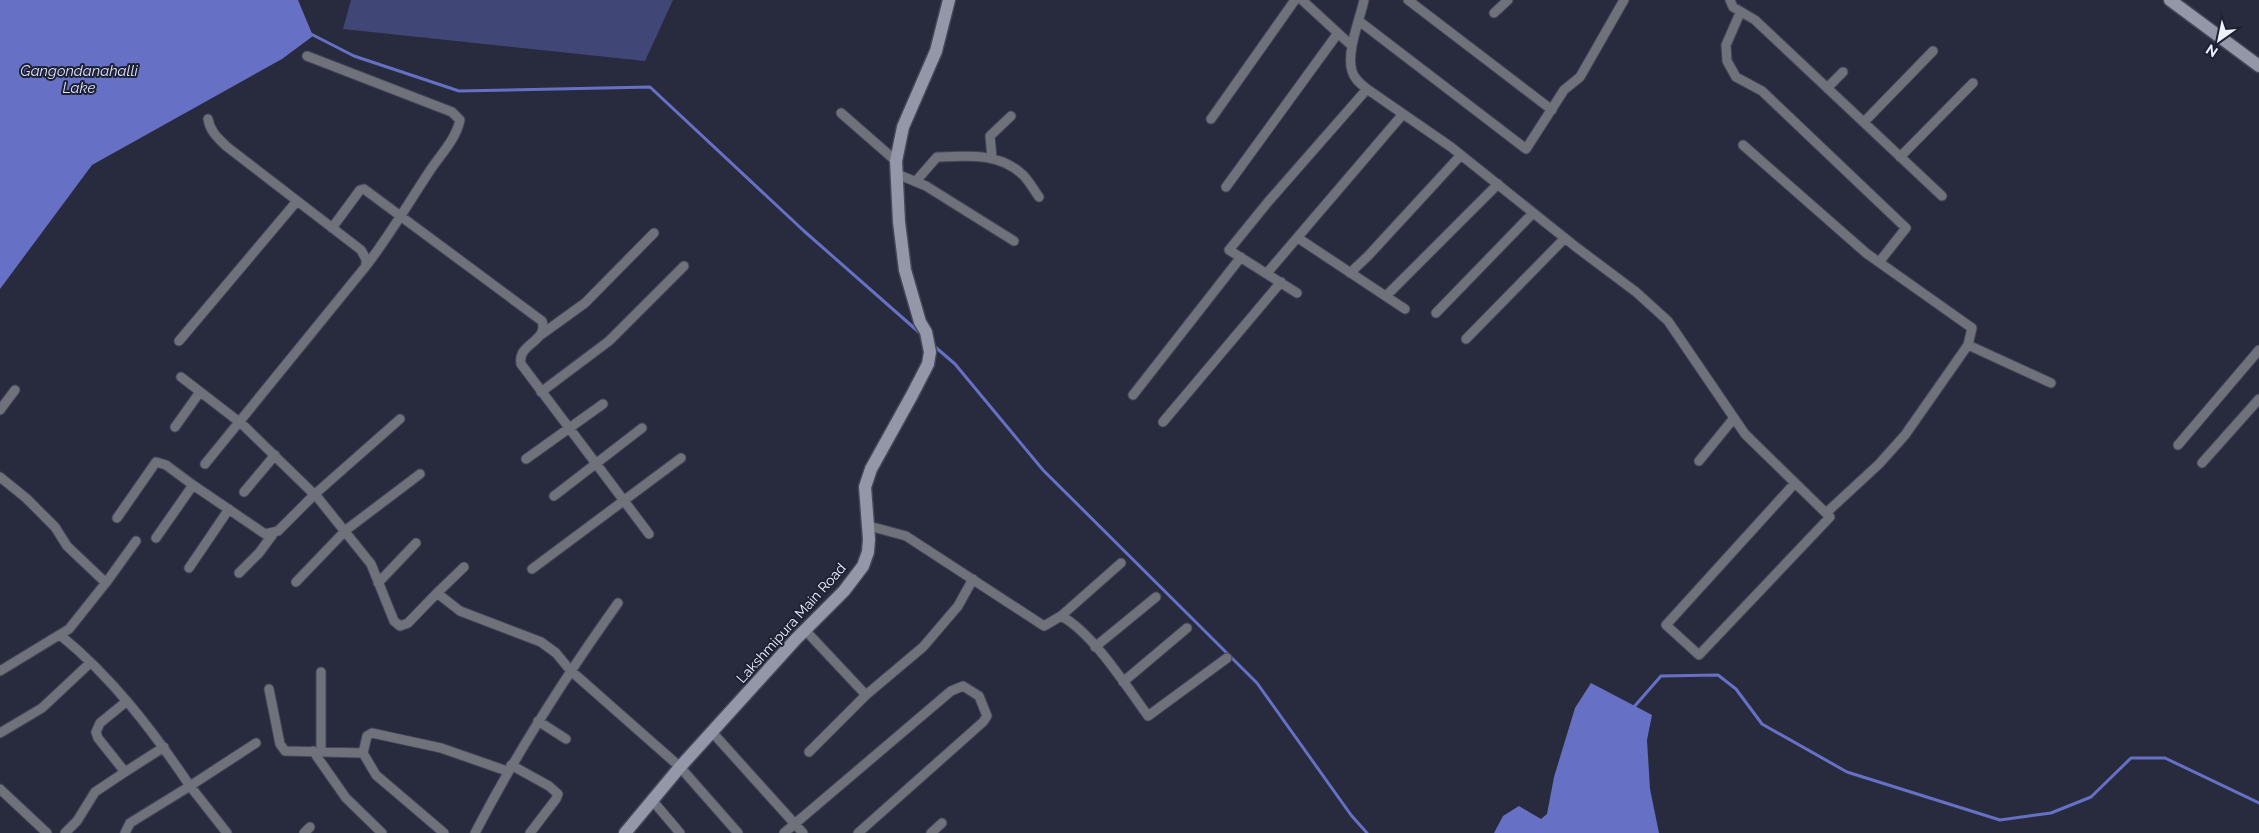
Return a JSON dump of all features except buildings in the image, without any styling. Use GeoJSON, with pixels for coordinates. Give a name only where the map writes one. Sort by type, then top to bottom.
{"type":"FeatureCollection","features":[{"type":"Feature","properties":{"kind":"main road","name":"Lakshmipura Main Road"},"geometry":{"type":"LineString","coordinates":[[626,833],[680,767],[805,630],[844,591],[863,566],[868,552],[869,526],[865,487],[871,469],[928,364],[930,352],[926,332],[920,322],[905,270],[896,160],[902,127],[936,51],[950,0]]}},
{"type":"Feature","properties":{"kind":"main road"},"geometry":{"type":"LineString","coordinates":[[2170,0],[2259,66]]}},
{"type":"Feature","properties":{"kind":"street"},"geometry":{"type":"LineString","coordinates":[[1212,119],[1295,0]]}},
{"type":"Feature","properties":{"kind":"street"},"geometry":{"type":"LineString","coordinates":[[1302,0],[1352,46]]}},
{"type":"Feature","properties":{"kind":"street"},"geometry":{"type":"LineString","coordinates":[[1408,0],[1552,110]]}},
{"type":"Feature","properties":{"kind":"street"},"geometry":{"type":"LineString","coordinates":[[1494,13],[1508,0]]}},
{"type":"Feature","properties":{"kind":"street"},"geometry":{"type":"LineString","coordinates":[[1360,21],[1526,149],[1564,90],[1580,78],[1624,0]]}},
{"type":"Feature","properties":{"kind":"street"},"geometry":{"type":"LineString","coordinates":[[1730,0],[1733,8],[1755,20],[1942,196]]}},
{"type":"Feature","properties":{"kind":"street"},"geometry":{"type":"LineString","coordinates":[[1362,1],[1360,21],[1352,46],[1351,70],[1356,79],[1367,90],[1461,155],[1636,292],[1668,321],[1745,434],[1796,483],[1830,516],[1699,655],[1666,625],[1796,483]]}},
{"type":"Feature","properties":{"kind":"street"},"geometry":{"type":"LineString","coordinates":[[1740,13],[1726,44],[1727,62],[1736,77],[1762,92],[1906,228],[1880,261]]}},
{"type":"Feature","properties":{"kind":"street"},"geometry":{"type":"LineString","coordinates":[[1226,187],[1338,33]]}},
{"type":"Feature","properties":{"kind":"street"},"geometry":{"type":"LineString","coordinates":[[1864,122],[1932,51]]}},
{"type":"Feature","properties":{"kind":"street"},"geometry":{"type":"LineString","coordinates":[[205,464],[366,266],[402,216],[458,130],[460,120],[452,112],[307,56]]}},
{"type":"Feature","properties":{"kind":"street"},"geometry":{"type":"LineString","coordinates":[[1828,88],[1844,72]]}},
{"type":"Feature","properties":{"kind":"street"},"geometry":{"type":"LineString","coordinates":[[1900,157],[1973,82]]}},
{"type":"Feature","properties":{"kind":"street"},"geometry":{"type":"LineString","coordinates":[[1297,293],[1229,250],[1268,202],[1367,90]]}},
{"type":"Feature","properties":{"kind":"street"},"geometry":{"type":"LineString","coordinates":[[841,112],[896,160]]}},
{"type":"Feature","properties":{"kind":"street"},"geometry":{"type":"LineString","coordinates":[[1267,273],[1403,114]]}},
{"type":"Feature","properties":{"kind":"street"},"geometry":{"type":"LineString","coordinates":[[992,158],[990,136],[1011,116]]}},
{"type":"Feature","properties":{"kind":"street"},"geometry":{"type":"LineString","coordinates":[[208,119],[215,135],[226,146],[360,250],[366,259],[366,266]]}},
{"type":"Feature","properties":{"kind":"street"},"geometry":{"type":"LineString","coordinates":[[1743,146],[1866,253],[1880,261],[1893,273],[1972,328],[1968,345],[1905,435],[1879,464],[1826,512]]}},
{"type":"Feature","properties":{"kind":"street"},"geometry":{"type":"LineString","coordinates":[[1350,273],[1461,155]]}},
{"type":"Feature","properties":{"kind":"street"},"geometry":{"type":"LineString","coordinates":[[916,181],[937,157],[974,156],[992,158],[1009,165],[1023,176],[1039,197]]}},
{"type":"Feature","properties":{"kind":"street"},"geometry":{"type":"LineString","coordinates":[[897,174],[916,181],[1014,241]]}},
{"type":"Feature","properties":{"kind":"street"},"geometry":{"type":"LineString","coordinates":[[1386,296],[1498,184]]}},
{"type":"Feature","properties":{"kind":"street"},"geometry":{"type":"LineString","coordinates":[[332,228],[360,190],[364,189],[530,310],[542,321],[544,328],[542,334]]}},
{"type":"Feature","properties":{"kind":"street"},"geometry":{"type":"LineString","coordinates":[[179,341],[297,201]]}},
{"type":"Feature","properties":{"kind":"street"},"geometry":{"type":"LineString","coordinates":[[1436,313],[1533,213]]}},
{"type":"Feature","properties":{"kind":"street"},"geometry":{"type":"LineString","coordinates":[[649,534],[524,370],[519,357],[521,352],[542,334],[585,302],[654,233]]}},
{"type":"Feature","properties":{"kind":"street"},"geometry":{"type":"LineString","coordinates":[[1298,238],[1405,309]]}},
{"type":"Feature","properties":{"kind":"street"},"geometry":{"type":"LineString","coordinates":[[1466,339],[1565,238]]}},
{"type":"Feature","properties":{"kind":"street"},"geometry":{"type":"LineString","coordinates":[[1132,395],[1241,257]]}},
{"type":"Feature","properties":{"kind":"street"},"geometry":{"type":"LineString","coordinates":[[541,392],[609,341],[684,266]]}},
{"type":"Feature","properties":{"kind":"street"},"geometry":{"type":"LineString","coordinates":[[1163,422],[1281,282]]}},
{"type":"Feature","properties":{"kind":"street"},"geometry":{"type":"LineString","coordinates":[[1968,345],[2051,383]]}},
{"type":"Feature","properties":{"kind":"street"},"geometry":{"type":"LineString","coordinates":[[2178,445],[2259,350]]}},
{"type":"Feature","properties":{"kind":"street"},"geometry":{"type":"LineString","coordinates":[[180,377],[239,421],[315,494],[346,530],[371,564],[394,621],[400,626],[408,623],[464,567]]}},
{"type":"Feature","properties":{"kind":"street"},"geometry":{"type":"LineString","coordinates":[[0,410],[15,390]]}},
{"type":"Feature","properties":{"kind":"street"},"geometry":{"type":"LineString","coordinates":[[175,428],[200,392]]}},
{"type":"Feature","properties":{"kind":"street"},"geometry":{"type":"LineString","coordinates":[[2202,463],[2259,399]]}},
{"type":"Feature","properties":{"kind":"street"},"geometry":{"type":"LineString","coordinates":[[526,459],[603,404]]}},
{"type":"Feature","properties":{"kind":"street"},"geometry":{"type":"LineString","coordinates":[[1699,461],[1734,418]]}},
{"type":"Feature","properties":{"kind":"street"},"geometry":{"type":"LineString","coordinates":[[239,573],[259,553],[273,534],[315,494],[400,420]]}},
{"type":"Feature","properties":{"kind":"street"},"geometry":{"type":"LineString","coordinates":[[554,496],[642,428]]}},
{"type":"Feature","properties":{"kind":"street"},"geometry":{"type":"LineString","coordinates":[[244,492],[274,455]]}},
{"type":"Feature","properties":{"kind":"street"},"geometry":{"type":"LineString","coordinates":[[532,570],[681,458]]}},
{"type":"Feature","properties":{"kind":"street"},"geometry":{"type":"LineString","coordinates":[[117,518],[156,462],[166,465],[265,534],[273,534]]}},
{"type":"Feature","properties":{"kind":"street"},"geometry":{"type":"LineString","coordinates":[[296,582],[346,530],[420,474]]}},
{"type":"Feature","properties":{"kind":"street"},"geometry":{"type":"LineString","coordinates":[[0,477],[26,498],[54,527],[67,546],[106,583]]}},
{"type":"Feature","properties":{"kind":"street"},"geometry":{"type":"LineString","coordinates":[[156,538],[193,485]]}},
{"type":"Feature","properties":{"kind":"street"},"geometry":{"type":"LineString","coordinates":[[189,568],[229,509]]}},
{"type":"Feature","properties":{"kind":"street"},"geometry":{"type":"LineString","coordinates":[[869,526],[906,536],[1044,626],[1061,616],[1121,563]]}},
{"type":"Feature","properties":{"kind":"street"},"geometry":{"type":"LineString","coordinates":[[0,671],[69,629],[106,583],[136,541]]}},
{"type":"Feature","properties":{"kind":"street"},"geometry":{"type":"LineString","coordinates":[[378,582],[416,543]]}},
{"type":"Feature","properties":{"kind":"street"},"geometry":{"type":"LineString","coordinates":[[809,752],[866,695],[923,646],[958,606],[972,579]]}},
{"type":"Feature","properties":{"kind":"street"},"geometry":{"type":"LineString","coordinates":[[437,593],[460,611],[541,642],[556,653],[570,670],[680,767],[738,833]]}},
{"type":"Feature","properties":{"kind":"street"},"geometry":{"type":"LineString","coordinates":[[1095,647],[1156,597]]}},
{"type":"Feature","properties":{"kind":"street"},"geometry":{"type":"LineString","coordinates":[[474,833],[509,768],[538,721],[570,670],[618,603]]}},
{"type":"Feature","properties":{"kind":"street"},"geometry":{"type":"LineString","coordinates":[[1061,616],[1073,622],[1095,647],[1148,716],[1227,658]]}},
{"type":"Feature","properties":{"kind":"street"},"geometry":{"type":"LineString","coordinates":[[1123,682],[1188,628]]}},
{"type":"Feature","properties":{"kind":"street"},"geometry":{"type":"LineString","coordinates":[[805,630],[866,695]]}},
{"type":"Feature","properties":{"kind":"street"},"geometry":{"type":"LineString","coordinates":[[60,635],[127,701],[164,747],[190,786],[227,833]]}},
{"type":"Feature","properties":{"kind":"street"},"geometry":{"type":"LineString","coordinates":[[0,733],[42,708],[90,663]]}},
{"type":"Feature","properties":{"kind":"street"},"geometry":{"type":"LineString","coordinates":[[320,672],[317,751],[346,798],[382,833]]}},
{"type":"Feature","properties":{"kind":"street"},"geometry":{"type":"LineString","coordinates":[[784,833],[951,691],[964,686],[979,696],[987,716],[984,722],[858,833]]}},
{"type":"Feature","properties":{"kind":"street"},"geometry":{"type":"LineString","coordinates":[[269,689],[280,744],[285,750],[293,752],[363,753]]}},
{"type":"Feature","properties":{"kind":"street"},"geometry":{"type":"LineString","coordinates":[[125,772],[98,738],[96,732],[100,723],[127,701]]}},
{"type":"Feature","properties":{"kind":"street"},"geometry":{"type":"LineString","coordinates":[[538,721],[566,739]]}},
{"type":"Feature","properties":{"kind":"street"},"geometry":{"type":"LineString","coordinates":[[712,732],[803,833]]}},
{"type":"Feature","properties":{"kind":"street"},"geometry":{"type":"LineString","coordinates":[[444,833],[376,774],[363,753],[367,736],[372,733],[441,748],[509,768],[548,786],[558,794],[530,833]]}},
{"type":"Feature","properties":{"kind":"street"},"geometry":{"type":"LineString","coordinates":[[125,833],[130,823],[256,743]]}},
{"type":"Feature","properties":{"kind":"street"},"geometry":{"type":"LineString","coordinates":[[65,833],[77,821],[95,792],[164,747]]}},
{"type":"Feature","properties":{"kind":"street"},"geometry":{"type":"LineString","coordinates":[[0,789],[47,833]]}},
{"type":"Feature","properties":{"kind":"street"},"geometry":{"type":"LineString","coordinates":[[652,800],[680,833]]}},
{"type":"Feature","properties":{"kind":"street"},"geometry":{"type":"LineString","coordinates":[[931,833],[942,823]]}},
{"type":"Feature","properties":{"kind":"shaded area"},"geometry":{"type":"Polygon","coordinates":[[[351,0],[673,0],[645,61],[343,29],[351,0]]]}},
{"type":"Feature","properties":{"kind":"water","name":"Gangondanahalli Lake"},"geometry":{"type":"Polygon","coordinates":[[[0,0],[298,0],[313,36],[282,59],[92,165],[0,289],[0,0]]]}},
{"type":"Feature","properties":{"kind":"water"},"geometry":{"type":"Polygon","coordinates":[[[1591,683],[1652,715],[1647,740],[1650,789],[1659,833],[1494,833],[1503,816],[1519,806],[1541,819],[1547,814],[1554,777],[1575,708],[1591,683]]]}},
{"type":"Feature","properties":{"kind":"waterway"},"geometry":{"type":"LineString","coordinates":[[311,34],[354,56],[459,91],[650,87],[804,231],[921,334]]}},
{"type":"Feature","properties":{"kind":"waterway"},"geometry":{"type":"LineString","coordinates":[[933,345],[955,364],[1043,470],[1257,683],[1351,815],[1367,833]]}},
{"type":"Feature","properties":{"kind":"waterway"},"geometry":{"type":"LineString","coordinates":[[1633,708],[1661,676],[1718,675],[1736,689],[1762,724],[1847,772],[2000,820],[2051,813],[2091,797],[2131,758],[2165,758],[2259,803]]}}]}
